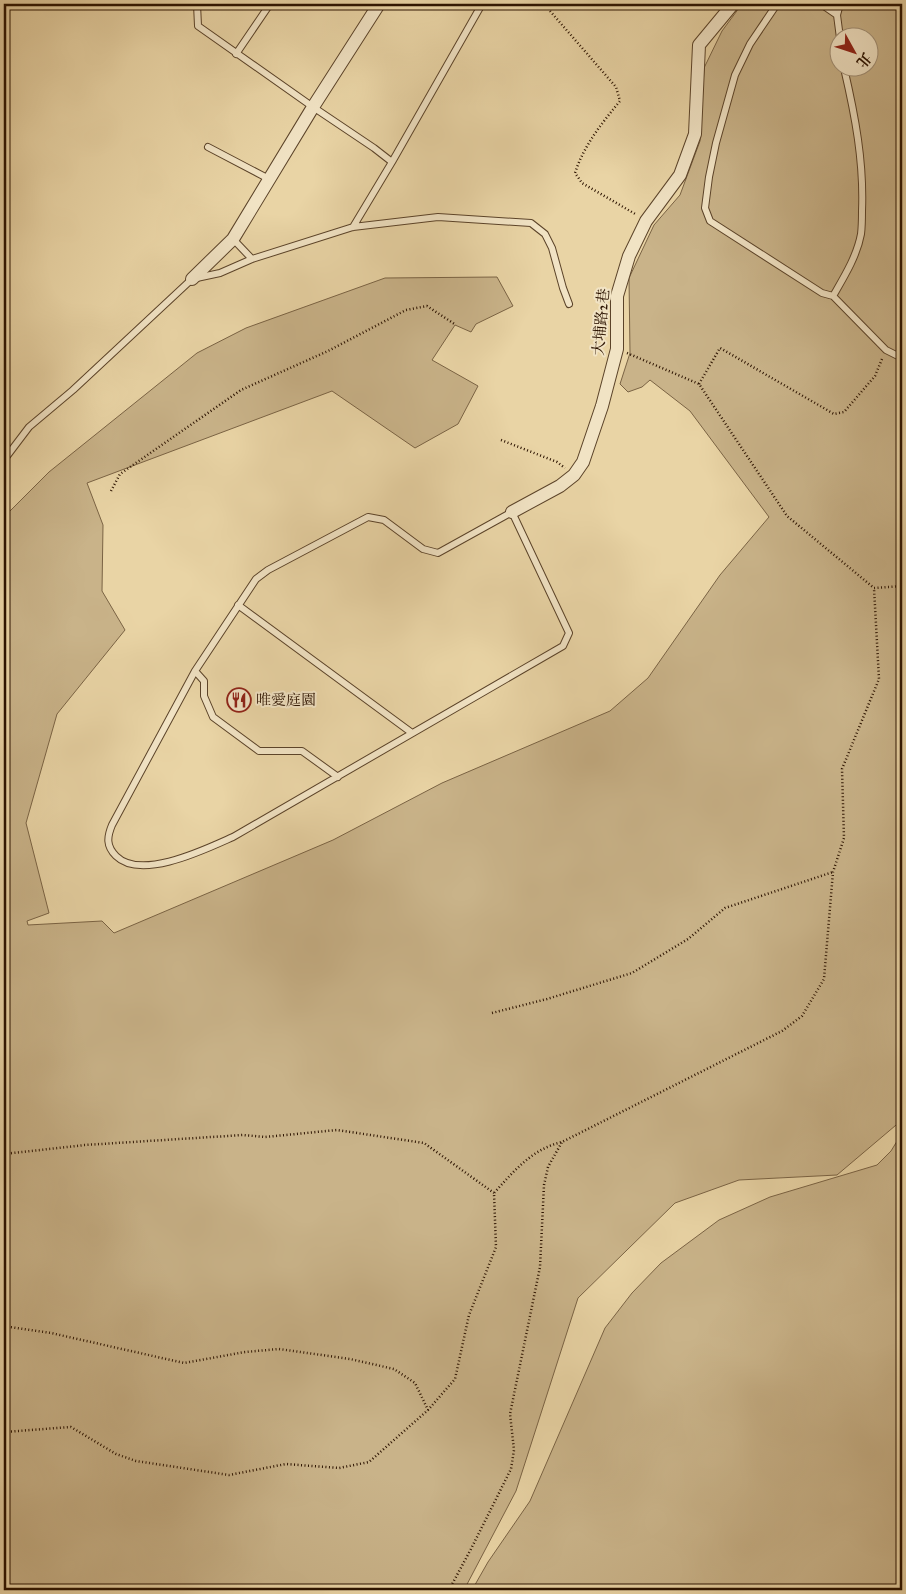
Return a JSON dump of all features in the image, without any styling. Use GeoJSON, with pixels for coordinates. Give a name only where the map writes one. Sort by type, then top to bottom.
{"type":"FeatureCollection","features":[{"type":"Feature","properties":{"kind":"street"},"geometry":{"type":"LineString","coordinates":[[192,279],[233,239],[313,107],[379,4]]}},
{"type":"Feature","properties":{"kind":"street","name":"大埔路2巷"},"geometry":{"type":"LineString","coordinates":[[512,512],[532,502],[574,475],[583,462],[602,406],[617,349],[617,296],[629,256],[646,221],[680,175],[694,134],[698,45],[733,4]]}},
{"type":"Feature","properties":{"kind":"lane"},"geometry":{"type":"LineString","coordinates":[[197,4],[198,26],[392,162]]}},
{"type":"Feature","properties":{"kind":"lane"},"geometry":{"type":"LineString","coordinates":[[236,54],[270,4]]}},
{"type":"Feature","properties":{"kind":"lane"},"geometry":{"type":"LineString","coordinates":[[353,227],[482,4]]}},
{"type":"Feature","properties":{"kind":"lane"},"geometry":{"type":"LineString","coordinates":[[777,4],[750,44],[735,75],[716,142],[705,208],[710,221],[822,293],[833,296],[886,350],[902,358]]}},
{"type":"Feature","properties":{"kind":"lane"},"geometry":{"type":"LineString","coordinates":[[821,4],[837,14]]}},
{"type":"Feature","properties":{"kind":"lane"},"geometry":{"type":"LineString","coordinates":[[839,28],[837,14],[840,4]]}},
{"type":"Feature","properties":{"kind":"lane"},"geometry":{"type":"LineString","coordinates":[[833,296],[851,266],[861,234],[863,192],[860,150],[846,78]]}},
{"type":"Feature","properties":{"kind":"lane"},"geometry":{"type":"LineString","coordinates":[[208,147],[269,179]]}},
{"type":"Feature","properties":{"kind":"lane"},"geometry":{"type":"LineString","coordinates":[[4,460],[29,427],[73,390],[192,279],[220,273],[252,259],[353,227],[438,218],[531,223],[545,234],[552,248],[569,304]]}},
{"type":"Feature","properties":{"kind":"lane"},"geometry":{"type":"LineString","coordinates":[[233,239],[252,259]]}},
{"type":"Feature","properties":{"kind":"lane"},"geometry":{"type":"LineString","coordinates":[[512,512],[569,633],[563,646],[233,837],[197,852],[158,864],[131,865],[121,861],[109,846],[108,837],[112,825],[195,671],[256,579],[268,570],[368,517],[384,520],[423,549],[438,554],[512,512]]}},
{"type":"Feature","properties":{"kind":"lane"},"geometry":{"type":"LineString","coordinates":[[238,605],[412,733]]}},
{"type":"Feature","properties":{"kind":"lane"},"geometry":{"type":"LineString","coordinates":[[195,671],[204,681],[204,696],[213,717],[259,751],[302,752],[338,777]]}},
{"type":"Feature","properties":{"kind":"path"},"geometry":{"type":"LineString","coordinates":[[550,11],[616,87],[620,100],[593,135],[579,160],[575,173],[582,182],[646,221]]}},
{"type":"Feature","properties":{"kind":"path"},"geometry":{"type":"LineString","coordinates":[[111,492],[120,474],[241,390],[328,351],[406,310],[427,306],[456,325]]}},
{"type":"Feature","properties":{"kind":"path"},"geometry":{"type":"LineString","coordinates":[[699,384],[720,348],[834,414],[844,412],[875,376],[886,350]]}},
{"type":"Feature","properties":{"kind":"path"},"geometry":{"type":"LineString","coordinates":[[617,349],[699,384],[788,516],[874,588],[902,586]]}},
{"type":"Feature","properties":{"kind":"path"},"geometry":{"type":"LineString","coordinates":[[501,440],[557,462],[574,475]]}},
{"type":"Feature","properties":{"kind":"path"},"geometry":{"type":"LineString","coordinates":[[4,1432],[71,1427],[116,1454],[136,1461],[229,1475],[286,1464],[339,1468],[368,1462],[428,1410],[455,1379],[469,1316],[496,1247],[494,1192],[522,1162],[548,1145],[562,1142],[782,1031],[802,1016],[824,979],[833,872],[844,838],[842,769],[879,679],[874,588]]}},
{"type":"Feature","properties":{"kind":"path"},"geometry":{"type":"LineString","coordinates":[[492,1013],[632,973],[688,940],[725,908],[833,872]]}},
{"type":"Feature","properties":{"kind":"path"},"geometry":{"type":"LineString","coordinates":[[4,1154],[85,1145],[243,1135],[265,1137],[337,1130],[424,1143],[494,1192]]}},
{"type":"Feature","properties":{"kind":"path"},"geometry":{"type":"LineString","coordinates":[[449,1590],[511,1469],[514,1450],[510,1414],[540,1267],[544,1184],[548,1167],[562,1142]]}},
{"type":"Feature","properties":{"kind":"path"},"geometry":{"type":"LineString","coordinates":[[4,1328],[10,1326],[51,1333],[184,1363],[245,1352],[279,1349],[350,1359],[394,1369],[415,1383],[428,1410]]}},
{"type":"Feature","properties":{"kind":"shaded area"},"geometry":{"type":"Polygon","coordinates":[[[742,4],[902,4],[902,1120],[837,1175],[739,1180],[675,1203],[578,1298],[516,1491],[464,1590],[4,1590],[4,517],[49,472],[197,353],[246,328],[385,278],[497,277],[513,306],[476,324],[471,332],[455,325],[432,360],[478,386],[458,424],[415,448],[332,391],[87,483],[103,525],[102,591],[125,630],[57,714],[26,823],[49,913],[27,921],[28,925],[102,921],[114,933],[333,840],[442,783],[610,711],[648,678],[720,575],[769,517],[690,411],[650,380],[642,387],[628,392],[620,384],[630,353],[629,278],[654,225],[680,195],[700,141],[704,68],[722,31],[742,4]]]}},
{"type":"Feature","properties":{"kind":"shaded area"},"geometry":{"type":"Polygon","coordinates":[[[902,1133],[902,1590],[472,1590],[488,1562],[530,1501],[605,1328],[632,1293],[661,1263],[719,1220],[770,1197],[877,1165],[891,1151],[902,1133]]]}},
{"type":"Feature","properties":{"kind":"place","name":"唯愛庭園"},"geometry":{"type":"Point","coordinates":[239,700]}}]}
